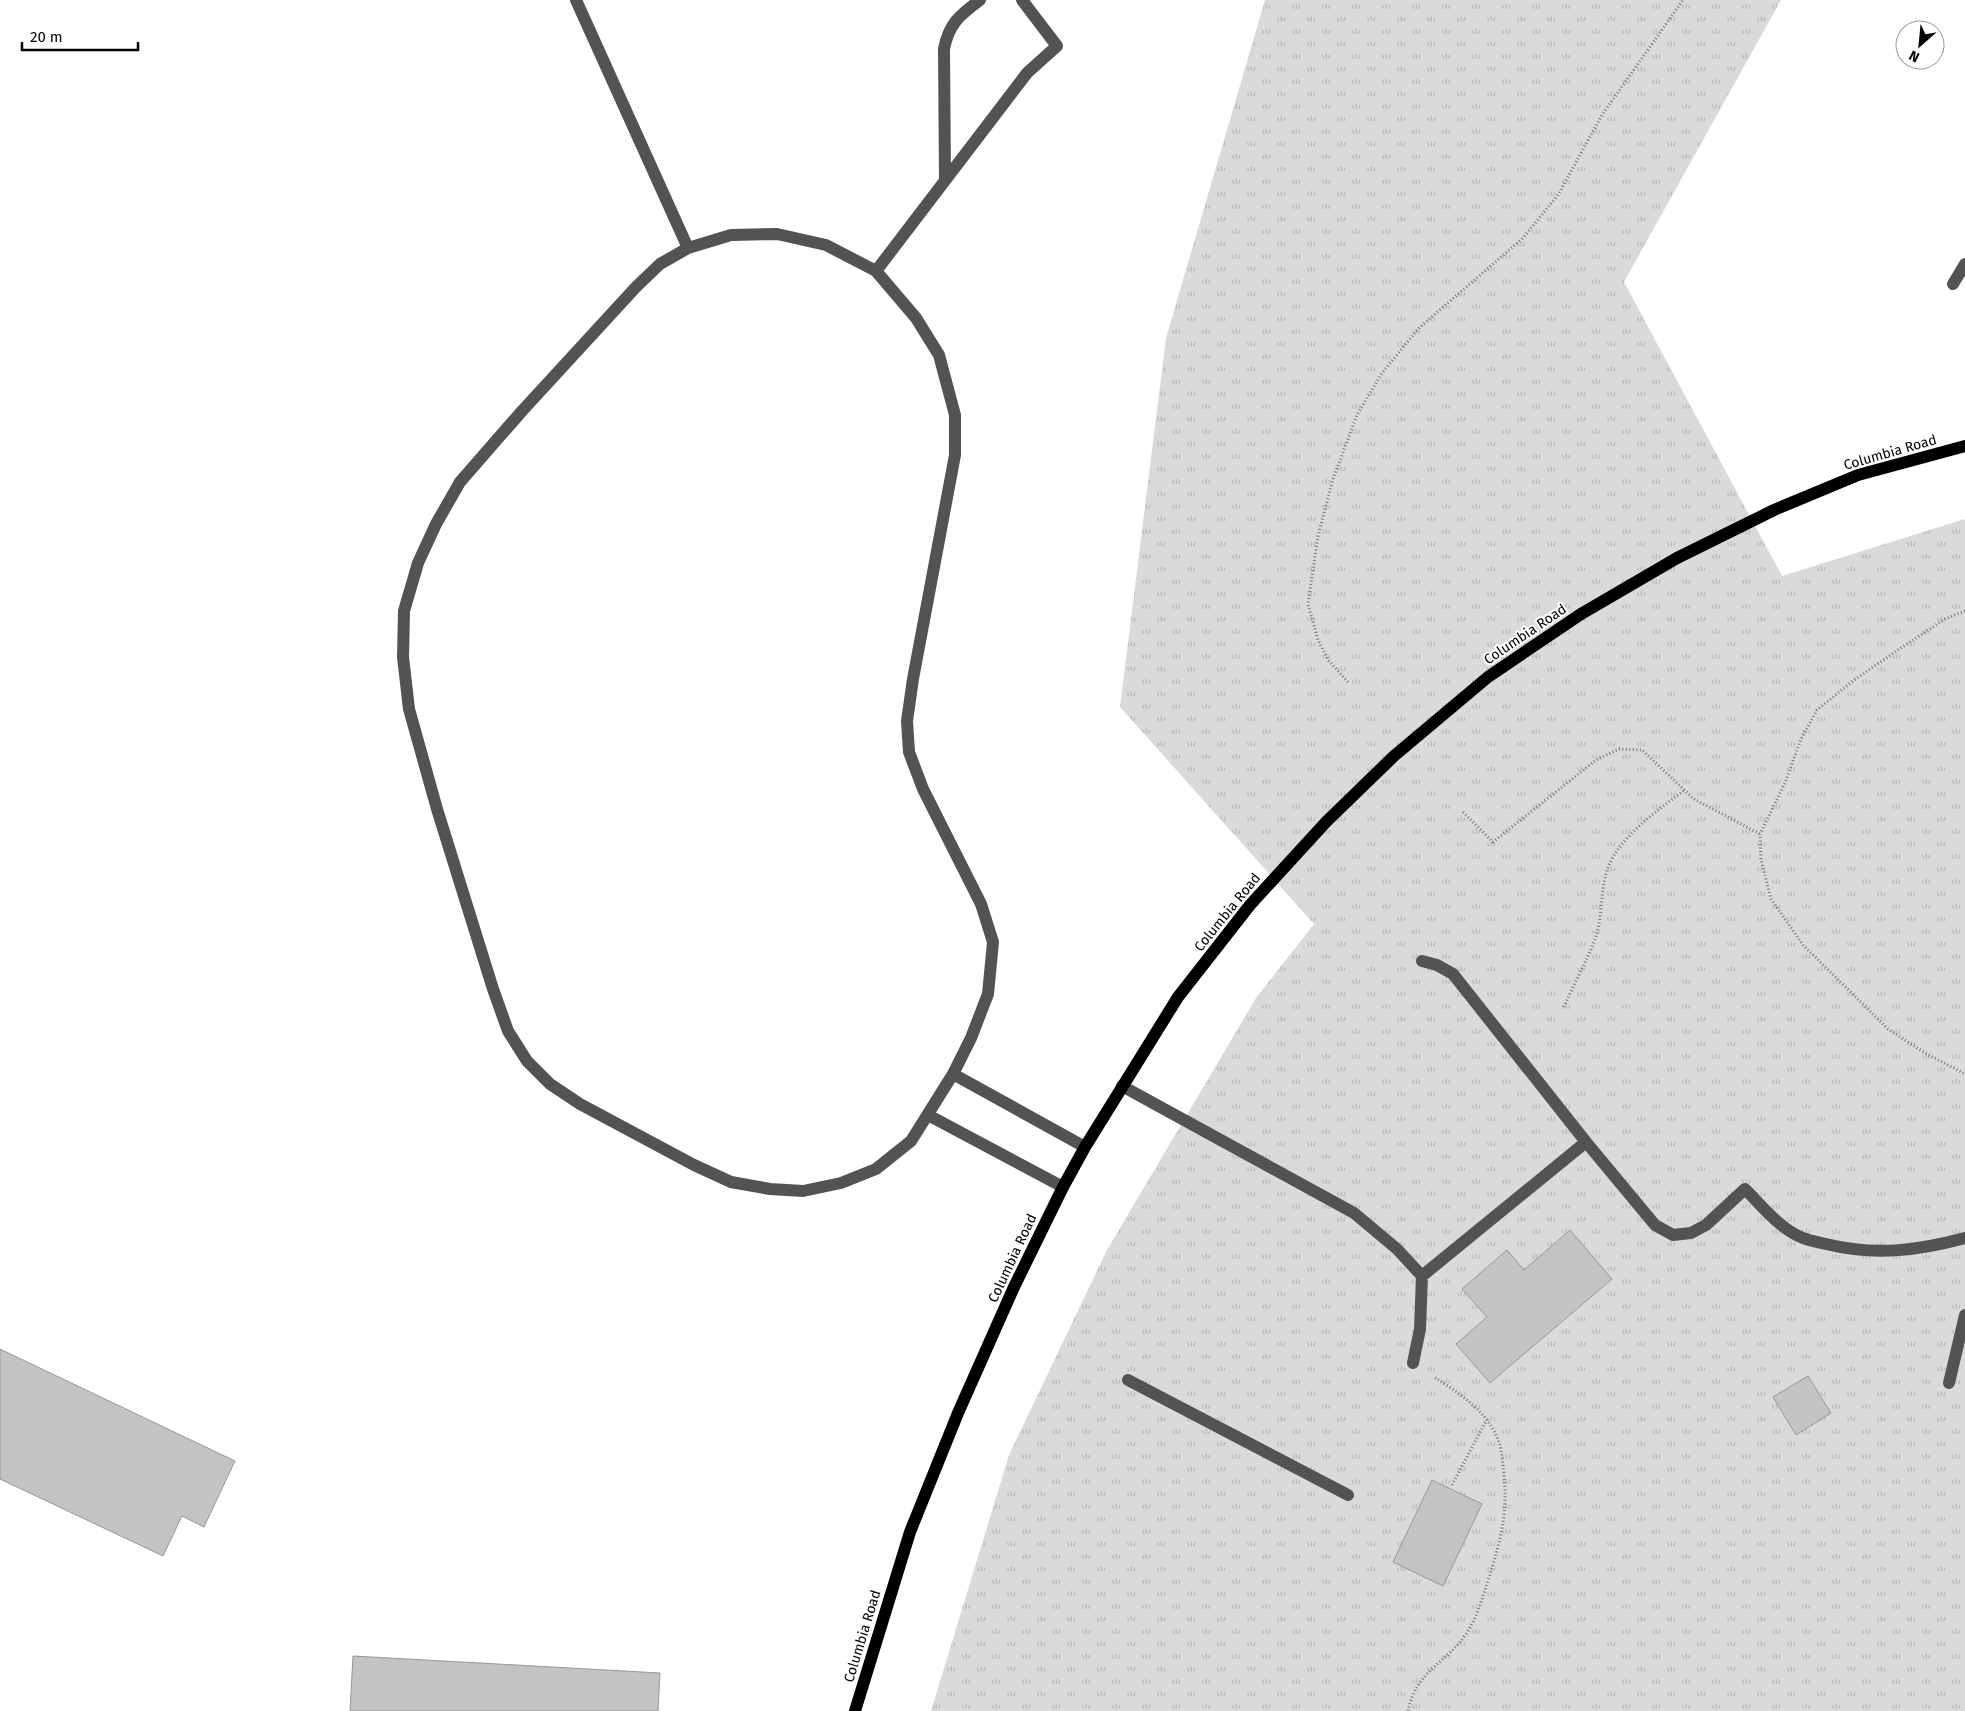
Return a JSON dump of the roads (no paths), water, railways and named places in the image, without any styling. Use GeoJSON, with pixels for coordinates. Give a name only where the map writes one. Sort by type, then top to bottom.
{"type":"FeatureCollection","features":[{"type":"Feature","properties":{"kind":"main road","name":"Columbia Road"},"geometry":{"type":"LineString","coordinates":[[855,1711],[910,1532],[958,1413],[1014,1287],[1063,1187],[1085,1147],[1178,997],[1250,906],[1326,822],[1394,756],[1488,677],[1597,604],[1677,558],[1774,510],[1858,475],[1965,446]]}},
{"type":"Feature","properties":{"kind":"lane"},"geometry":{"type":"LineString","coordinates":[[576,0],[688,248]]}},
{"type":"Feature","properties":{"kind":"lane"},"geometry":{"type":"LineString","coordinates":[[945,180],[947,33],[959,16],[980,0]]}},
{"type":"Feature","properties":{"kind":"lane"},"geometry":{"type":"LineString","coordinates":[[876,271],[1027,74],[1057,46],[1022,0]]}},
{"type":"Feature","properties":{"kind":"lane"},"geometry":{"type":"LineString","coordinates":[[777,234],[826,245],[876,271],[916,318],[939,355],[955,415],[955,455],[907,721],[909,752],[922,789],[981,904],[993,942],[988,994],[971,1038],[953,1074],[911,1141],[876,1169],[841,1183],[803,1191],[770,1189],[731,1182],[694,1165],[580,1104],[550,1084],[527,1061],[508,1031],[440,819],[409,709],[403,658],[404,610],[418,563],[436,524],[460,482],[636,287],[660,264],[688,248],[731,235],[777,234]]}},
{"type":"Feature","properties":{"kind":"lane"},"geometry":{"type":"LineString","coordinates":[[1953,284],[1965,264]]}},
{"type":"Feature","properties":{"kind":"lane"},"geometry":{"type":"LineString","coordinates":[[1422,961],[1453,974],[1654,1225],[1673,1235],[1690,1233],[1706,1225],[1745,1189],[1773,1218],[1803,1238],[1842,1248],[1886,1252],[1922,1248],[1965,1238]]}},
{"type":"Feature","properties":{"kind":"lane"},"geometry":{"type":"LineString","coordinates":[[953,1074],[1085,1147]]}},
{"type":"Feature","properties":{"kind":"lane"},"geometry":{"type":"LineString","coordinates":[[1122,1086],[1354,1214],[1397,1249],[1422,1276],[1420,1328],[1413,1363]]}},
{"type":"Feature","properties":{"kind":"lane"},"geometry":{"type":"LineString","coordinates":[[928,1115],[1063,1187]]}},
{"type":"Feature","properties":{"kind":"lane"},"geometry":{"type":"LineString","coordinates":[[1422,1276],[1586,1142]]}},
{"type":"Feature","properties":{"kind":"lane"},"geometry":{"type":"LineString","coordinates":[[1949,1383],[1965,1315]]}},
{"type":"Feature","properties":{"kind":"lane"},"geometry":{"type":"LineString","coordinates":[[1128,1380],[1348,1495]]}}]}
